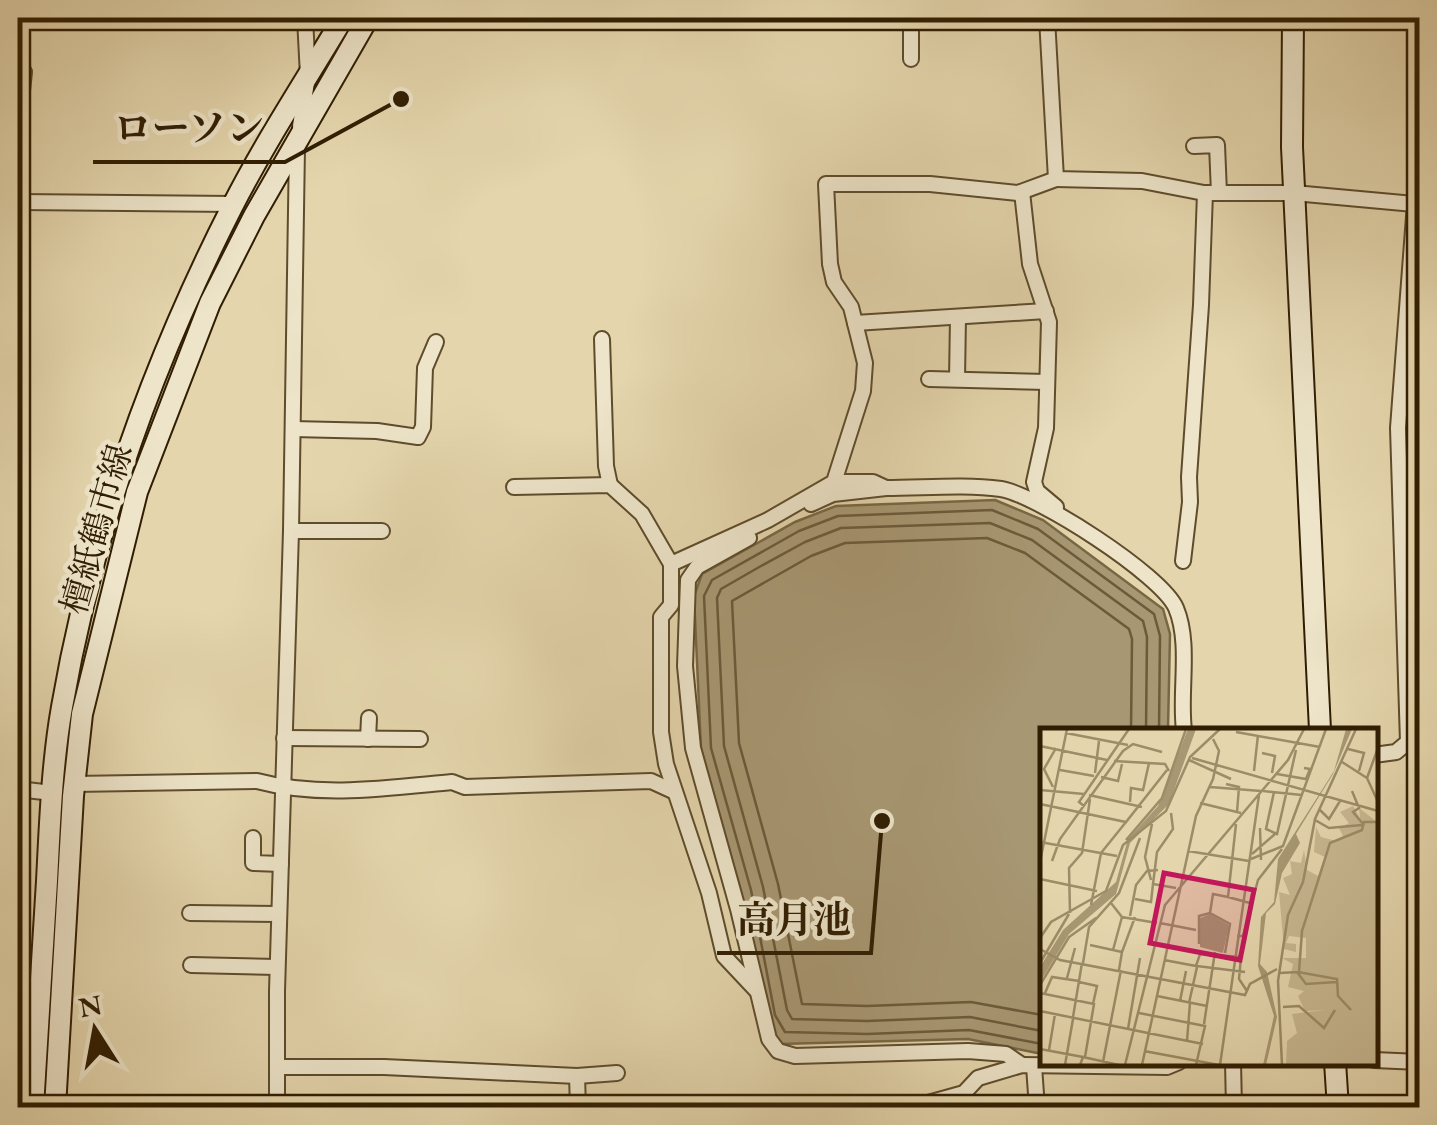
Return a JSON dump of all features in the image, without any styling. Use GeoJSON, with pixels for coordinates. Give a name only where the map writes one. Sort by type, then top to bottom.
{"type":"FeatureCollection","features":[{"type":"Feature","properties":{"kind":"main road","name":"檀紙鶴市線"},"geometry":{"type":"LineString","coordinates":[[34,1108],[52,793],[61,710],[80,617],[115,490],[152,382],[234,204],[343,18]]}},
{"type":"Feature","properties":{"kind":"main road","name":"檀紙鶴市線"},"geometry":{"type":"LineString","coordinates":[[55,1108],[74,784],[86,696],[137,492],[210,303],[254,216],[368,18]]}},
{"type":"Feature","properties":{"kind":"main road"},"geometry":{"type":"LineString","coordinates":[[1293,18],[1294,193],[1320,728]]}},
{"type":"Feature","properties":{"kind":"main road"},"geometry":{"type":"LineString","coordinates":[[1335,1065],[1338,1108]]}},
{"type":"Feature","properties":{"kind":"street"},"geometry":{"type":"LineString","coordinates":[[277,1108],[297,141],[308,76],[305,18]]}},
{"type":"Feature","properties":{"kind":"street"},"geometry":{"type":"LineString","coordinates":[[911,18],[911,58]]}},
{"type":"Feature","properties":{"kind":"street"},"geometry":{"type":"LineString","coordinates":[[1047,18],[1056,178]]}},
{"type":"Feature","properties":{"kind":"street"},"geometry":{"type":"LineString","coordinates":[[18,64],[24,72],[18,128]]}},
{"type":"Feature","properties":{"kind":"street"},"geometry":{"type":"LineString","coordinates":[[1377,755],[1396,752],[1408,742],[1398,428],[1420,137]]}},
{"type":"Feature","properties":{"kind":"street"},"geometry":{"type":"LineString","coordinates":[[1183,560],[1201,306],[1218,145],[1194,146]]}},
{"type":"Feature","properties":{"kind":"street"},"geometry":{"type":"LineString","coordinates":[[834,482],[863,391],[865,363],[851,307],[834,282],[830,264],[826,184],[930,184],[1022,192],[1056,178],[1142,181],[1212,193],[1294,193],[1414,204]]}},
{"type":"Feature","properties":{"kind":"street"},"geometry":{"type":"LineString","coordinates":[[1022,192],[1030,264],[1049,322],[1046,428],[1034,482],[1063,518]]}},
{"type":"Feature","properties":{"kind":"street"},"geometry":{"type":"LineString","coordinates":[[18,202],[234,204]]}},
{"type":"Feature","properties":{"kind":"street"},"geometry":{"type":"LineString","coordinates":[[855,322],[1046,312]]}},
{"type":"Feature","properties":{"kind":"street"},"geometry":{"type":"LineString","coordinates":[[957,378],[958,317]]}},
{"type":"Feature","properties":{"kind":"street"},"geometry":{"type":"LineString","coordinates":[[602,339],[610,485],[642,514],[671,564],[671,606],[661,617],[661,732],[666,764],[710,893],[724,956],[756,990]]}},
{"type":"Feature","properties":{"kind":"street"},"geometry":{"type":"LineString","coordinates":[[293,429],[418,437],[423,427],[425,368],[436,342]]}},
{"type":"Feature","properties":{"kind":"street"},"geometry":{"type":"LineString","coordinates":[[930,378],[1047,382]]}},
{"type":"Feature","properties":{"kind":"street"},"geometry":{"type":"LineString","coordinates":[[886,488],[873,482],[834,482],[697,567],[688,580],[684,666],[693,748],[769,1039],[778,1051],[796,1056],[968,1051],[1006,1054],[1028,1066],[1037,1108]]}},
{"type":"Feature","properties":{"kind":"street"},"geometry":{"type":"LineString","coordinates":[[514,486],[610,485]]}},
{"type":"Feature","properties":{"kind":"street"},"geometry":{"type":"LineString","coordinates":[[671,564],[833,494],[886,488],[1004,490],[1063,518],[1112,548],[1171,598],[1181,624],[1184,728]]}},
{"type":"Feature","properties":{"kind":"street"},"geometry":{"type":"LineString","coordinates":[[291,532],[382,531]]}},
{"type":"Feature","properties":{"kind":"street"},"geometry":{"type":"LineString","coordinates":[[368,739],[369,718]]}},
{"type":"Feature","properties":{"kind":"street"},"geometry":{"type":"LineString","coordinates":[[284,738],[420,740]]}},
{"type":"Feature","properties":{"kind":"street"},"geometry":{"type":"LineString","coordinates":[[74,784],[257,781],[283,788],[358,790],[452,782],[465,787],[651,781],[675,792]]}},
{"type":"Feature","properties":{"kind":"street"},"geometry":{"type":"LineString","coordinates":[[18,789],[52,793]]}},
{"type":"Feature","properties":{"kind":"street"},"geometry":{"type":"LineString","coordinates":[[253,838],[253,863],[281,864]]}},
{"type":"Feature","properties":{"kind":"street"},"geometry":{"type":"LineString","coordinates":[[190,913],[279,914]]}},
{"type":"Feature","properties":{"kind":"street"},"geometry":{"type":"LineString","coordinates":[[191,965],[278,967]]}},
{"type":"Feature","properties":{"kind":"street"},"geometry":{"type":"LineString","coordinates":[[1377,1060],[1420,1062]]}},
{"type":"Feature","properties":{"kind":"street"},"geometry":{"type":"LineString","coordinates":[[910,1108],[964,1100],[978,1078],[1028,1066],[1173,1065]]}},
{"type":"Feature","properties":{"kind":"street"},"geometry":{"type":"LineString","coordinates":[[1233,1065],[1234,1108]]}},
{"type":"Feature","properties":{"kind":"street"},"geometry":{"type":"LineString","coordinates":[[278,1067],[384,1067],[578,1076],[616,1073]]}},
{"type":"Feature","properties":{"kind":"street"},"geometry":{"type":"LineString","coordinates":[[578,1076],[578,1108]]}},
{"type":"Feature","properties":{"kind":"water"},"geometry":{"type":"Polygon","coordinates":[[[995,500],[1043,520],[1163,609],[1170,634],[1168,728],[1040,728],[1040,1054],[968,1039],[780,1044],[766,1019],[741,892],[701,749],[694,596],[702,574],[795,522],[836,506],[995,500]]]}},
{"type":"Feature","properties":{"kind":"place","name":"ローソン"},"geometry":{"type":"Point","coordinates":[401,99]}},
{"type":"Feature","properties":{"kind":"place","name":"高月池"},"geometry":{"type":"Point","coordinates":[882,821]}}]}
